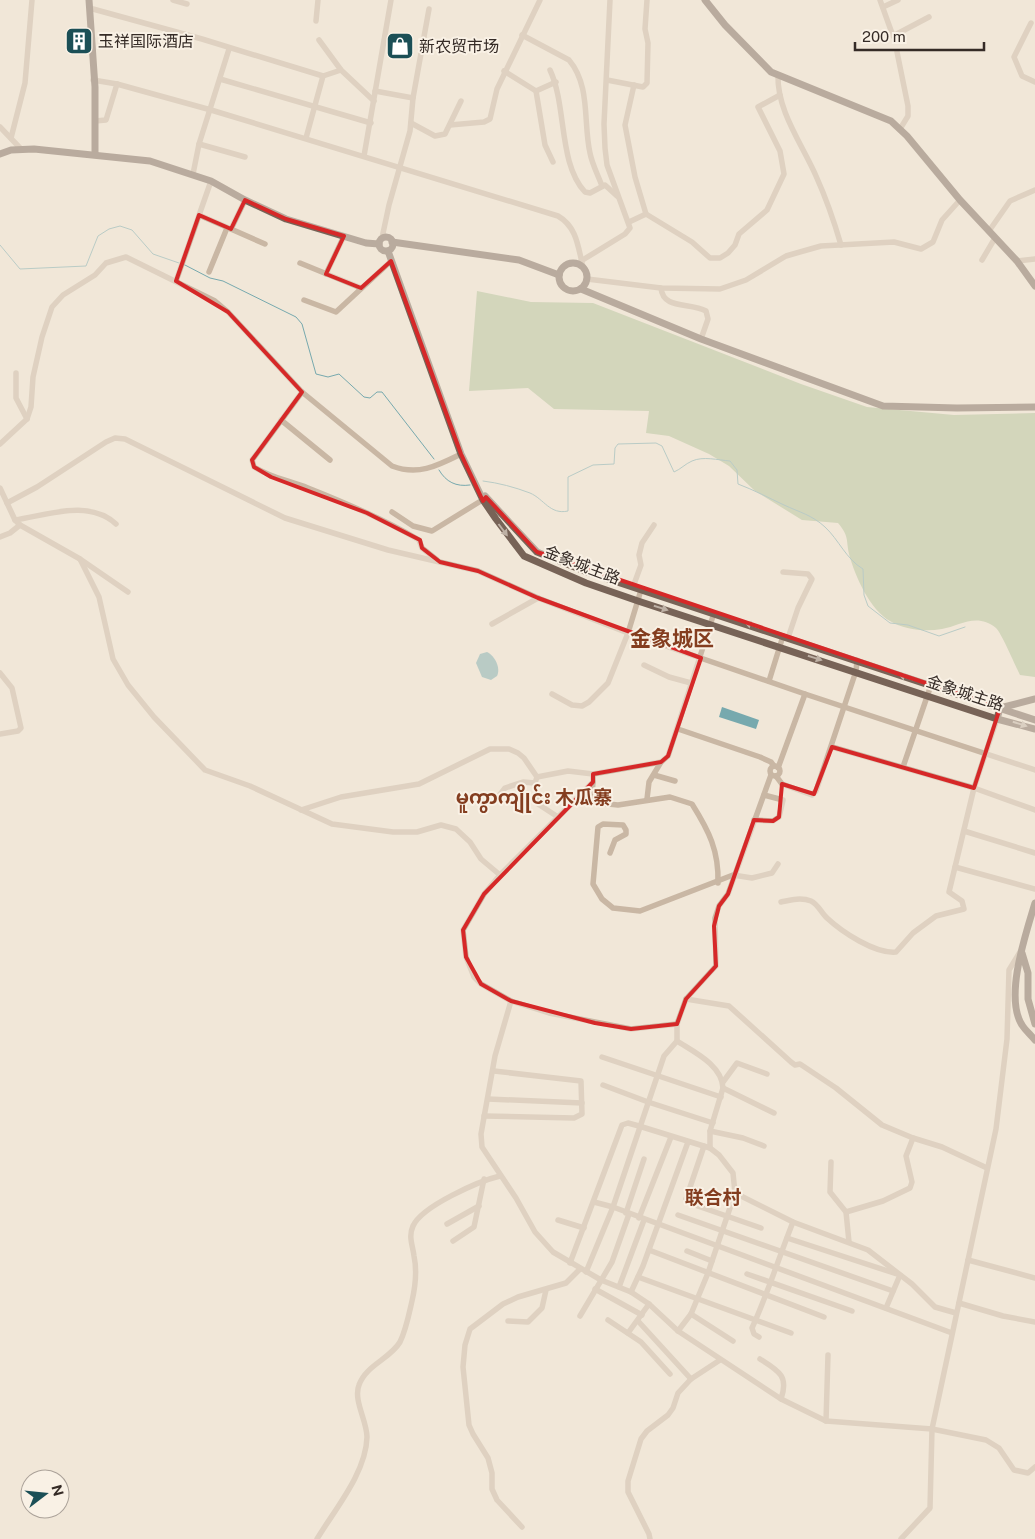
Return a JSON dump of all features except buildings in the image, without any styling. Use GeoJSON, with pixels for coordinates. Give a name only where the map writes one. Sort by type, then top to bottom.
{"type":"FeatureCollection","features":[{"type":"Feature","properties":{"kind":"main road"},"geometry":{"type":"LineString","coordinates":[[91,0],[93,10],[95,82],[95,154]]}},
{"type":"Feature","properties":{"kind":"main road"},"geometry":{"type":"LineString","coordinates":[[91,0],[95,82]]}},
{"type":"Feature","properties":{"kind":"main road"},"geometry":{"type":"LineString","coordinates":[[705,0],[725,25],[772,72],[891,121],[900,129],[960,200],[1017,261],[1035,286]]}},
{"type":"Feature","properties":{"kind":"main road"},"geometry":{"type":"LineString","coordinates":[[0,154],[21,149],[95,154],[150,161],[212,181],[245,200],[286,219],[344,236],[380,241],[389,238],[392,242],[519,260],[559,274]]}},
{"type":"Feature","properties":{"kind":"main road"},"geometry":{"type":"LineString","coordinates":[[380,241],[381,249],[388,250],[392,247],[392,242]]}},
{"type":"Feature","properties":{"kind":"main road","name":"金象城主路"},"geometry":{"type":"LineString","coordinates":[[388,250],[461,454],[477,489],[524,556],[570,577],[638,601],[780,646],[997,719],[1035,729]]}},
{"type":"Feature","properties":{"kind":"main road"},"geometry":{"type":"LineString","coordinates":[[567,264],[582,264],[587,279],[581,289],[573,292],[564,289],[559,282],[559,274],[567,264]]}},
{"type":"Feature","properties":{"kind":"main road"},"geometry":{"type":"LineString","coordinates":[[581,289],[701,339],[883,406],[957,408],[1035,407]]}},
{"type":"Feature","properties":{"kind":"main road","name":"金象城主路"},"geometry":{"type":"LineString","coordinates":[[484,499],[537,552],[641,590],[1035,720]]}},
{"type":"Feature","properties":{"kind":"main road"},"geometry":{"type":"LineString","coordinates":[[570,577],[573,566]]}},
{"type":"Feature","properties":{"kind":"main road"},"geometry":{"type":"LineString","coordinates":[[997,719],[1000,708],[1035,698]]}},
{"type":"Feature","properties":{"kind":"main road"},"geometry":{"type":"LineString","coordinates":[[1035,903],[1021,950],[1015,984],[1018,1016],[1022,1026],[1035,1040]]}},
{"type":"Feature","properties":{"kind":"main road"},"geometry":{"type":"LineString","coordinates":[[1021,950],[1028,973],[1028,999],[1035,1024]]}},
{"type":"Feature","properties":{"kind":"main road"},"geometry":{"type":"LineString","coordinates":[[1018,1016],[1031,1012]]}},
{"type":"Feature","properties":{"kind":"street"},"geometry":{"type":"LineString","coordinates":[[11,138],[25,83],[32,0]]}},
{"type":"Feature","properties":{"kind":"street"},"geometry":{"type":"LineString","coordinates":[[174,0],[187,4]]}},
{"type":"Feature","properties":{"kind":"street"},"geometry":{"type":"LineString","coordinates":[[316,21],[318,0]]}},
{"type":"Feature","properties":{"kind":"street"},"geometry":{"type":"LineString","coordinates":[[364,156],[391,0]]}},
{"type":"Feature","properties":{"kind":"street"},"geometry":{"type":"LineString","coordinates":[[450,125],[488,121],[496,88],[540,0]]}},
{"type":"Feature","properties":{"kind":"street"},"geometry":{"type":"LineString","coordinates":[[95,82],[117,84],[211,110],[400,166],[558,216],[565,220],[575,232],[582,264],[625,234],[630,228],[630,222],[618,197],[604,148],[610,0]]}},
{"type":"Feature","properties":{"kind":"street"},"geometry":{"type":"LineString","coordinates":[[606,80],[642,87],[647,83],[648,43],[645,28],[647,0]]}},
{"type":"Feature","properties":{"kind":"street"},"geometry":{"type":"LineString","coordinates":[[880,0],[893,36],[929,17]]}},
{"type":"Feature","properties":{"kind":"street"},"geometry":{"type":"LineString","coordinates":[[883,7],[898,0]]}},
{"type":"Feature","properties":{"kind":"street"},"geometry":{"type":"LineString","coordinates":[[380,241],[411,123],[413,98],[429,9]]}},
{"type":"Feature","properties":{"kind":"street"},"geometry":{"type":"LineString","coordinates":[[93,10],[202,38],[229,49],[322,76],[341,70]]}},
{"type":"Feature","properties":{"kind":"street"},"geometry":{"type":"LineString","coordinates":[[1031,23],[1014,57],[1022,76],[1035,82]]}},
{"type":"Feature","properties":{"kind":"street"},"geometry":{"type":"LineString","coordinates":[[522,35],[569,60],[574,66],[584,96],[590,154],[602,186]]}},
{"type":"Feature","properties":{"kind":"street"},"geometry":{"type":"LineString","coordinates":[[319,40],[341,70],[364,94],[374,101]]}},
{"type":"Feature","properties":{"kind":"street"},"geometry":{"type":"LineString","coordinates":[[193,174],[199,144],[229,49]]}},
{"type":"Feature","properties":{"kind":"street"},"geometry":{"type":"LineString","coordinates":[[897,52],[908,106],[908,116],[900,129]]}},
{"type":"Feature","properties":{"kind":"street"},"geometry":{"type":"LineString","coordinates":[[550,70],[556,82],[566,146],[577,180],[585,192],[590,193],[602,186],[607,186],[618,197]]}},
{"type":"Feature","properties":{"kind":"street"},"geometry":{"type":"LineString","coordinates":[[504,72],[536,91],[545,145],[553,162]]}},
{"type":"Feature","properties":{"kind":"street"},"geometry":{"type":"LineString","coordinates":[[778,75],[780,95],[795,134],[831,208],[841,245]]}},
{"type":"Feature","properties":{"kind":"street"},"geometry":{"type":"LineString","coordinates":[[306,138],[322,76]]}},
{"type":"Feature","properties":{"kind":"street"},"geometry":{"type":"LineString","coordinates":[[220,79],[315,105],[371,123]]}},
{"type":"Feature","properties":{"kind":"street"},"geometry":{"type":"LineString","coordinates":[[536,91],[556,82]]}},
{"type":"Feature","properties":{"kind":"street"},"geometry":{"type":"LineString","coordinates":[[95,121],[106,120],[117,84]]}},
{"type":"Feature","properties":{"kind":"street"},"geometry":{"type":"LineString","coordinates":[[634,85],[625,125],[633,169],[646,214],[692,242],[710,258],[720,258],[728,253],[735,245],[739,234],[767,210],[784,174],[780,151],[758,107],[780,95]]}},
{"type":"Feature","properties":{"kind":"street"},"geometry":{"type":"LineString","coordinates":[[375,91],[413,98]]}},
{"type":"Feature","properties":{"kind":"street"},"geometry":{"type":"LineString","coordinates":[[411,123],[437,136],[446,133],[461,101]]}},
{"type":"Feature","properties":{"kind":"street"},"geometry":{"type":"LineString","coordinates":[[0,126],[21,149]]}},
{"type":"Feature","properties":{"kind":"street"},"geometry":{"type":"LineString","coordinates":[[199,144],[245,157]]}},
{"type":"Feature","properties":{"kind":"street"},"geometry":{"type":"LineString","coordinates":[[176,281],[212,181]]}},
{"type":"Feature","properties":{"kind":"street"},"geometry":{"type":"LineString","coordinates":[[989,231],[1010,200],[1035,190]]}},
{"type":"Feature","properties":{"kind":"street"},"geometry":{"type":"LineString","coordinates":[[209,272],[245,200]]}},
{"type":"Feature","properties":{"kind":"street"},"geometry":{"type":"LineString","coordinates":[[587,279],[661,288],[720,288],[746,280],[768,265],[796,252],[841,245],[900,242],[921,249],[933,242],[942,220],[960,200]]}},
{"type":"Feature","properties":{"kind":"street"},"geometry":{"type":"LineString","coordinates":[[630,222],[646,214]]}},
{"type":"Feature","properties":{"kind":"street"},"geometry":{"type":"LineString","coordinates":[[199,215],[265,244]]}},
{"type":"Feature","properties":{"kind":"street"},"geometry":{"type":"LineString","coordinates":[[326,274],[344,236]]}},
{"type":"Feature","properties":{"kind":"street"},"geometry":{"type":"LineString","coordinates":[[982,260],[995,238]]}},
{"type":"Feature","properties":{"kind":"street"},"geometry":{"type":"LineString","coordinates":[[0,444],[27,419],[31,407],[33,377],[52,307],[63,295],[94,275],[106,263],[119,258],[133,259],[215,302],[228,312],[302,392],[392,466],[403,470],[422,471],[461,454]]}},
{"type":"Feature","properties":{"kind":"street"},"geometry":{"type":"LineString","coordinates":[[1017,261],[1035,259]]}},
{"type":"Feature","properties":{"kind":"street"},"geometry":{"type":"LineString","coordinates":[[304,300],[336,312],[391,261]]}},
{"type":"Feature","properties":{"kind":"street"},"geometry":{"type":"LineString","coordinates":[[300,263],[361,288]]}},
{"type":"Feature","properties":{"kind":"street"},"geometry":{"type":"LineString","coordinates":[[661,288],[662,296],[668,302],[688,305],[706,311],[708,319],[701,339]]}},
{"type":"Feature","properties":{"kind":"street"},"geometry":{"type":"LineString","coordinates":[[16,373],[16,398],[27,419]]}},
{"type":"Feature","properties":{"kind":"street"},"geometry":{"type":"LineString","coordinates":[[302,392],[252,460],[254,467],[271,477],[302,486],[368,513],[419,540],[427,554],[440,562]]}},
{"type":"Feature","properties":{"kind":"street"},"geometry":{"type":"LineString","coordinates":[[281,420],[330,460]]}},
{"type":"Feature","properties":{"kind":"street"},"geometry":{"type":"LineString","coordinates":[[7,503],[37,487],[106,442],[115,438],[125,438],[285,518],[388,550],[478,570],[538,598],[628,632],[805,694],[1035,770]]}},
{"type":"Feature","properties":{"kind":"street"},"geometry":{"type":"LineString","coordinates":[[0,488],[18,522],[80,559],[128,592]]}},
{"type":"Feature","properties":{"kind":"street"},"geometry":{"type":"LineString","coordinates":[[392,512],[413,526],[432,531],[484,499]]}},
{"type":"Feature","properties":{"kind":"street"},"geometry":{"type":"LineString","coordinates":[[0,537],[10,533],[18,522],[84,509],[102,514],[116,524]]}},
{"type":"Feature","properties":{"kind":"street"},"geometry":{"type":"LineString","coordinates":[[633,587],[641,565],[639,555],[642,542],[654,525]]}},
{"type":"Feature","properties":{"kind":"street"},"geometry":{"type":"LineString","coordinates":[[80,559],[99,597],[112,659],[128,685],[154,717],[205,770],[250,786],[332,824],[362,829],[417,832],[442,825],[456,829],[470,842],[482,859],[500,874]]}},
{"type":"Feature","properties":{"kind":"street"},"geometry":{"type":"LineString","coordinates":[[769,681],[780,646],[786,637],[812,579],[808,574],[783,572]]}},
{"type":"Feature","properties":{"kind":"street"},"geometry":{"type":"LineString","coordinates":[[552,694],[572,705],[582,706],[608,684],[628,632],[641,590]]}},
{"type":"Feature","properties":{"kind":"street"},"geometry":{"type":"LineString","coordinates":[[492,624],[538,598]]}},
{"type":"Feature","properties":{"kind":"street"},"geometry":{"type":"LineString","coordinates":[[647,799],[649,782],[661,762],[668,756],[678,729],[714,613]]}},
{"type":"Feature","properties":{"kind":"street"},"geometry":{"type":"LineString","coordinates":[[774,776],[782,784],[814,794],[845,707],[856,671],[857,660]]}},
{"type":"Feature","properties":{"kind":"street"},"geometry":{"type":"LineString","coordinates":[[644,665],[669,677],[691,683]]}},
{"type":"Feature","properties":{"kind":"street"},"geometry":{"type":"LineString","coordinates":[[0,673],[10,683],[12,688],[20,728],[18,731],[0,734]]}},
{"type":"Feature","properties":{"kind":"street"},"geometry":{"type":"LineString","coordinates":[[903,767],[931,685]]}},
{"type":"Feature","properties":{"kind":"street"},"geometry":{"type":"LineString","coordinates":[[776,767],[805,694]]}},
{"type":"Feature","properties":{"kind":"street"},"geometry":{"type":"LineString","coordinates":[[781,902],[796,899],[812,901],[834,924],[866,944],[879,951],[896,952],[913,933],[936,916],[964,909],[962,901],[949,892],[974,788],[988,753],[997,719]]}},
{"type":"Feature","properties":{"kind":"street"},"geometry":{"type":"LineString","coordinates":[[522,1527],[497,1500],[492,1489],[492,1473],[488,1458],[472,1434],[469,1425],[463,1366],[465,1345],[470,1329],[503,1304],[518,1296],[546,1290],[566,1283],[583,1270],[613,1207],[664,1056],[677,1040],[677,1024],[686,999],[716,966],[715,918],[719,906],[728,894],[764,795],[774,776],[780,773],[770,762],[760,757],[678,729]]}},
{"type":"Feature","properties":{"kind":"street"},"geometry":{"type":"LineString","coordinates":[[832,747],[974,788],[1035,810]]}},
{"type":"Feature","properties":{"kind":"street"},"geometry":{"type":"LineString","coordinates":[[301,810],[342,797],[419,784],[490,749],[509,750],[524,758],[536,780],[538,804],[558,817]]}},
{"type":"Feature","properties":{"kind":"street"},"geometry":{"type":"LineString","coordinates":[[494,802],[505,788],[568,770],[592,774],[661,762]]}},
{"type":"Feature","properties":{"kind":"street"},"geometry":{"type":"LineString","coordinates":[[592,774],[592,795],[599,803],[618,805],[647,799],[670,797],[692,804],[706,827],[717,854],[718,883]]}},
{"type":"Feature","properties":{"kind":"street"},"geometry":{"type":"LineString","coordinates":[[654,775],[675,781]]}},
{"type":"Feature","properties":{"kind":"street"},"geometry":{"type":"LineString","coordinates":[[593,782],[500,874],[484,894],[463,930],[463,944],[474,977],[511,1001],[549,1013],[631,1029],[677,1024]]}},
{"type":"Feature","properties":{"kind":"street"},"geometry":{"type":"LineString","coordinates":[[754,820],[774,821],[779,817],[783,800],[764,795]]}},
{"type":"Feature","properties":{"kind":"street"},"geometry":{"type":"LineString","coordinates":[[610,853],[614,840],[626,834],[623,825],[603,824],[598,827],[593,884],[602,899],[613,908],[640,911],[718,883],[734,875],[752,878],[772,873],[778,864]]}},
{"type":"Feature","properties":{"kind":"street"},"geometry":{"type":"LineString","coordinates":[[964,831],[1035,854]]}},
{"type":"Feature","properties":{"kind":"street"},"geometry":{"type":"LineString","coordinates":[[955,866],[1035,889]]}},
{"type":"Feature","properties":{"kind":"street"},"geometry":{"type":"LineString","coordinates":[[901,1539],[930,1508],[932,1429],[996,1129],[1007,1039],[1009,970],[1021,950]]}},
{"type":"Feature","properties":{"kind":"street"},"geometry":{"type":"LineString","coordinates":[[686,999],[729,1006],[791,1062],[796,1065],[800,1064],[836,1088],[882,1125],[913,1138],[942,1147],[987,1168]]}},
{"type":"Feature","properties":{"kind":"street"},"geometry":{"type":"LineString","coordinates":[[511,1001],[495,1056],[494,1071],[481,1134],[482,1147],[516,1198],[535,1232],[553,1252],[601,1280],[631,1292],[649,1304],[678,1331],[720,1360],[781,1399],[826,1421],[932,1429],[986,1440],[999,1448],[1014,1470],[1022,1474],[1028,1473],[1035,1467]]}},
{"type":"Feature","properties":{"kind":"street"},"geometry":{"type":"LineString","coordinates":[[677,1040],[708,1062],[716,1070],[723,1085],[774,1112]]}},
{"type":"Feature","properties":{"kind":"street"},"geometry":{"type":"LineString","coordinates":[[602,1057],[721,1097]]}},
{"type":"Feature","properties":{"kind":"street"},"geometry":{"type":"LineString","coordinates":[[761,1228],[692,1204],[686,1199],[707,1147],[723,1085],[736,1063],[767,1074]]}},
{"type":"Feature","properties":{"kind":"street"},"geometry":{"type":"LineString","coordinates":[[484,1116],[574,1118],[582,1114],[582,1081],[494,1071]]}},
{"type":"Feature","properties":{"kind":"street"},"geometry":{"type":"LineString","coordinates":[[603,1084],[648,1102],[713,1122]]}},
{"type":"Feature","properties":{"kind":"street"},"geometry":{"type":"LineString","coordinates":[[488,1099],[582,1103]]}},
{"type":"Feature","properties":{"kind":"street"},"geometry":{"type":"LineString","coordinates":[[570,1263],[622,1125],[628,1123],[707,1147],[718,1154],[733,1173],[735,1193],[729,1216],[698,1298],[691,1314],[678,1331]]}},
{"type":"Feature","properties":{"kind":"street"},"geometry":{"type":"LineString","coordinates":[[710,1131],[743,1138],[764,1146]]}},
{"type":"Feature","properties":{"kind":"street"},"geometry":{"type":"LineString","coordinates":[[618,1287],[671,1137]]}},
{"type":"Feature","properties":{"kind":"street"},"geometry":{"type":"LineString","coordinates":[[846,1212],[883,1200],[910,1188],[912,1182],[906,1156],[913,1138]]}},
{"type":"Feature","properties":{"kind":"street"},"geometry":{"type":"LineString","coordinates":[[631,1292],[688,1142]]}},
{"type":"Feature","properties":{"kind":"street"},"geometry":{"type":"LineString","coordinates":[[580,1316],[612,1262],[644,1159]]}},
{"type":"Feature","properties":{"kind":"street"},"geometry":{"type":"LineString","coordinates":[[831,1162],[830,1192],[846,1212],[849,1242]]}},
{"type":"Feature","properties":{"kind":"street"},"geometry":{"type":"LineString","coordinates":[[317,1539],[360,1464],[367,1439],[364,1416],[357,1395],[359,1383],[369,1370],[400,1342],[409,1314],[415,1277],[410,1233],[413,1224],[431,1209],[456,1193],[484,1179],[500,1176]]}},
{"type":"Feature","properties":{"kind":"street"},"geometry":{"type":"LineString","coordinates":[[453,1241],[474,1228],[484,1179]]}},
{"type":"Feature","properties":{"kind":"street"},"geometry":{"type":"LineString","coordinates":[[735,1193],[793,1222],[868,1250],[900,1275],[935,1307],[956,1313]]}},
{"type":"Feature","properties":{"kind":"street"},"geometry":{"type":"LineString","coordinates":[[594,1202],[613,1207],[641,1219],[952,1332]]}},
{"type":"Feature","properties":{"kind":"street"},"geometry":{"type":"LineString","coordinates":[[447,1224],[479,1206]]}},
{"type":"Feature","properties":{"kind":"street"},"geometry":{"type":"LineString","coordinates":[[678,1215],[893,1291]]}},
{"type":"Feature","properties":{"kind":"street"},"geometry":{"type":"LineString","coordinates":[[558,1220],[584,1228]]}},
{"type":"Feature","properties":{"kind":"street"},"geometry":{"type":"LineString","coordinates":[[759,1337],[752,1331],[767,1295],[774,1267],[793,1222]]}},
{"type":"Feature","properties":{"kind":"street"},"geometry":{"type":"LineString","coordinates":[[787,1238],[900,1275]]}},
{"type":"Feature","properties":{"kind":"street"},"geometry":{"type":"LineString","coordinates":[[648,1250],[824,1318]]}},
{"type":"Feature","properties":{"kind":"street"},"geometry":{"type":"LineString","coordinates":[[687,1251],[712,1261]]}},
{"type":"Feature","properties":{"kind":"street"},"geometry":{"type":"LineString","coordinates":[[968,1260],[1035,1278]]}},
{"type":"Feature","properties":{"kind":"street"},"geometry":{"type":"LineString","coordinates":[[747,1274],[852,1311]]}},
{"type":"Feature","properties":{"kind":"street"},"geometry":{"type":"LineString","coordinates":[[886,1308],[900,1275]]}},
{"type":"Feature","properties":{"kind":"street"},"geometry":{"type":"LineString","coordinates":[[638,1277],[791,1333]]}},
{"type":"Feature","properties":{"kind":"street"},"geometry":{"type":"LineString","coordinates":[[595,1289],[640,1318],[691,1379]]}},
{"type":"Feature","properties":{"kind":"street"},"geometry":{"type":"LineString","coordinates":[[508,1321],[528,1322],[542,1308],[546,1290]]}},
{"type":"Feature","properties":{"kind":"street"},"geometry":{"type":"LineString","coordinates":[[959,1303],[1003,1316],[1035,1322]]}},
{"type":"Feature","properties":{"kind":"street"},"geometry":{"type":"LineString","coordinates":[[628,1332],[649,1304]]}},
{"type":"Feature","properties":{"kind":"street"},"geometry":{"type":"LineString","coordinates":[[691,1314],[733,1341]]}},
{"type":"Feature","properties":{"kind":"street"},"geometry":{"type":"LineString","coordinates":[[608,1320],[641,1342],[670,1374]]}},
{"type":"Feature","properties":{"kind":"street"},"geometry":{"type":"LineString","coordinates":[[826,1421],[828,1355]]}},
{"type":"Feature","properties":{"kind":"street"},"geometry":{"type":"LineString","coordinates":[[760,1359],[774,1368],[784,1379],[786,1386],[781,1399]]}},
{"type":"Feature","properties":{"kind":"street"},"geometry":{"type":"LineString","coordinates":[[650,1539],[628,1492],[628,1481],[641,1439],[647,1431],[668,1415],[673,1408],[678,1393],[691,1379],[720,1360]]}},
{"type":"Feature","properties":{"kind":"highlighted area"},"geometry":{"type":"Polygon","coordinates":[[[245,200],[286,219],[344,236],[326,274],[361,288],[391,261],[461,454],[483,501],[486,497],[537,552],[1000,708],[974,788],[832,747],[814,794],[782,784],[779,817],[773,821],[754,820],[728,894],[719,906],[714,926],[716,966],[686,999],[677,1024],[631,1029],[595,1023],[511,1001],[481,984],[466,957],[463,930],[484,894],[593,782],[593,774],[661,762],[668,756],[701,658],[538,598],[478,571],[440,562],[422,548],[420,540],[367,513],[271,477],[254,467],[252,460],[302,392],[228,312],[176,281],[199,215],[231,229],[245,200]]]}},
{"type":"Feature","properties":{"kind":"green space"},"geometry":{"type":"Polygon","coordinates":[[[477,291],[531,302],[593,303],[801,384],[867,407],[954,415],[1035,413],[1035,677],[1020,675],[999,631],[989,623],[975,620],[942,629],[922,630],[909,628],[890,621],[876,609],[864,592],[849,554],[846,535],[838,523],[802,520],[755,491],[729,466],[709,454],[669,436],[646,433],[649,411],[554,409],[528,388],[469,391],[477,291]]]}},
{"type":"Feature","properties":{"kind":"water"},"geometry":{"type":"Polygon","coordinates":[[[487,652],[495,659],[498,666],[497,676],[491,680],[482,677],[476,663],[480,654],[487,652]]]}},
{"type":"Feature","properties":{"kind":"water"},"geometry":{"type":"Polygon","coordinates":[[[722,707],[759,720],[756,729],[719,717],[722,707]]]}},
{"type":"Feature","properties":{"kind":"waterway"},"geometry":{"type":"LineString","coordinates":[[0,245],[20,269],[86,266],[98,236],[109,229],[120,226],[132,230],[153,254],[179,263]]}},
{"type":"Feature","properties":{"kind":"waterway"},"geometry":{"type":"LineString","coordinates":[[183,264],[210,278],[223,281],[296,317],[302,324],[316,374],[328,377],[339,374],[364,397],[370,398],[377,392],[382,392],[434,459]]}},
{"type":"Feature","properties":{"kind":"waterway"},"geometry":{"type":"LineString","coordinates":[[483,481],[530,493],[552,509],[562,512],[568,511],[568,477],[593,465],[614,464],[615,448],[618,444],[656,443],[662,446],[674,472],[690,462],[701,459],[730,461],[737,470],[738,484],[805,514],[825,527],[847,555],[863,569],[864,595],[868,606],[890,623],[908,625],[939,636],[965,627]]}},
{"type":"Feature","properties":{"kind":"waterway"},"geometry":{"type":"LineString","coordinates":[[439,470],[452,483],[470,485]]}},
{"type":"Feature","properties":{"kind":"place","name":"玉祥国际酒店"},"geometry":{"type":"Point","coordinates":[79,41]}},
{"type":"Feature","properties":{"kind":"place","name":"新农贸市场"},"geometry":{"type":"Point","coordinates":[400,46]}},
{"type":"Feature","properties":{"kind":"district","name":"金象城区"},"geometry":{"type":"Point","coordinates":[672,638]}},
{"type":"Feature","properties":{"kind":"district","name":"မူကွာကျိုင်း 木瓜寨"},"geometry":{"type":"Point","coordinates":[534,797]}},
{"type":"Feature","properties":{"kind":"district","name":"联合村"},"geometry":{"type":"Point","coordinates":[713,1197]}}]}
